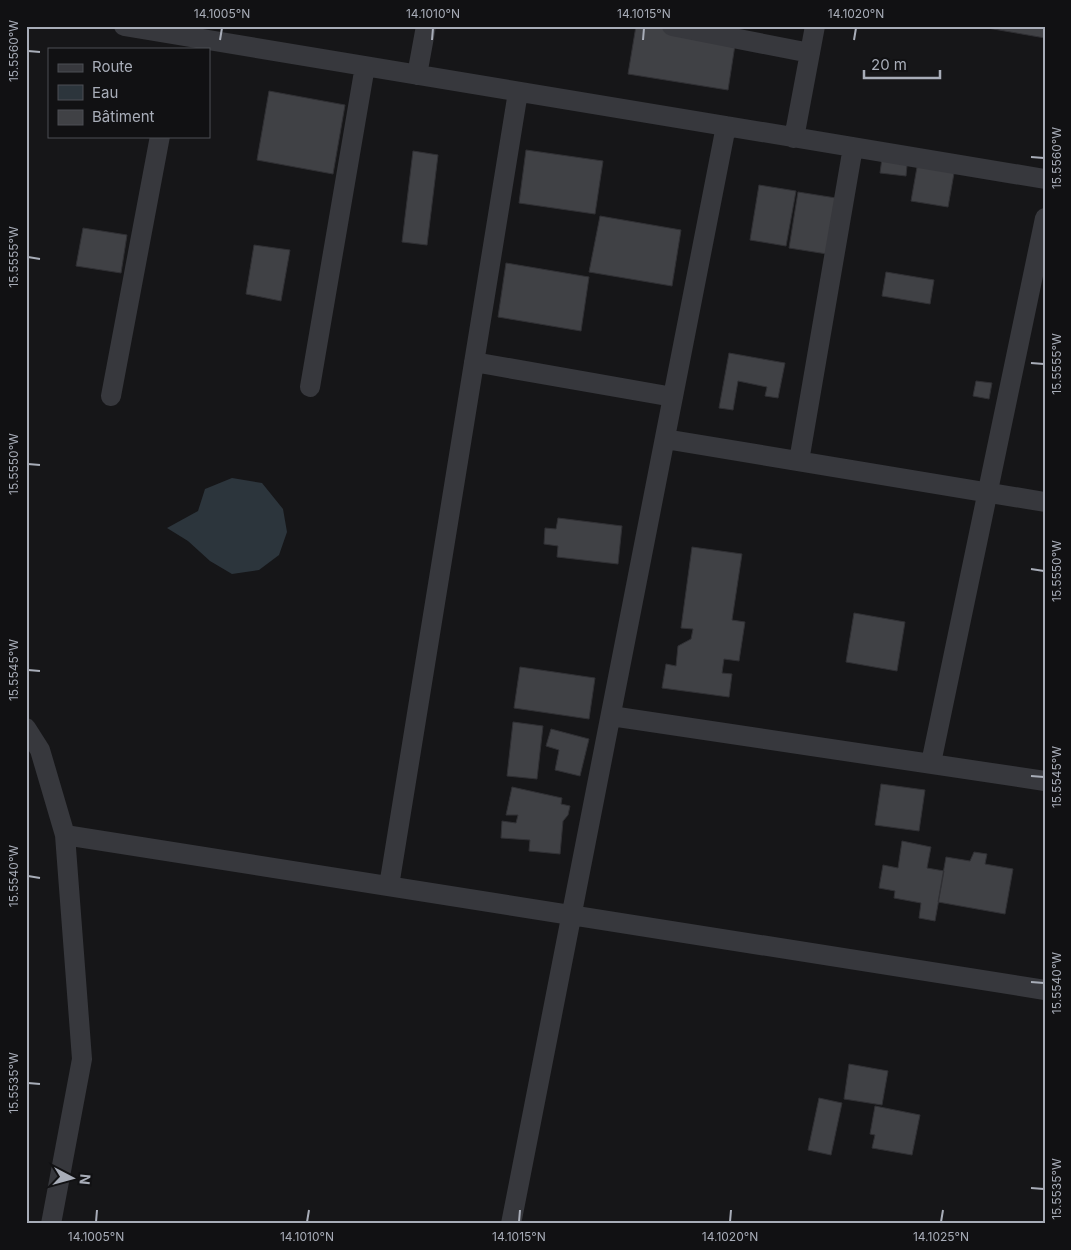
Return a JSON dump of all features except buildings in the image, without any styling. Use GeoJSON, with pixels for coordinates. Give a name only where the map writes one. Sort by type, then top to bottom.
{"type":"FeatureCollection","features":[{"type":"Feature","properties":{"kind":"street"},"geometry":{"type":"LineString","coordinates":[[124,26],[179,37],[1045,179]]}},
{"type":"Feature","properties":{"kind":"street"},"geometry":{"type":"LineString","coordinates":[[416,75],[426,26]]}},
{"type":"Feature","properties":{"kind":"street"},"geometry":{"type":"LineString","coordinates":[[672,26],[810,53]]}},
{"type":"Feature","properties":{"kind":"street"},"geometry":{"type":"LineString","coordinates":[[794,138],[815,26]]}},
{"type":"Feature","properties":{"kind":"street"},"geometry":{"type":"LineString","coordinates":[[310,387],[365,66]]}},
{"type":"Feature","properties":{"kind":"street"},"geometry":{"type":"LineString","coordinates":[[389,886],[518,92]]}},
{"type":"Feature","properties":{"kind":"street"},"geometry":{"type":"LineString","coordinates":[[511,1224],[726,126]]}},
{"type":"Feature","properties":{"kind":"street"},"geometry":{"type":"LineString","coordinates":[[110,396],[160,138]]}},
{"type":"Feature","properties":{"kind":"street"},"geometry":{"type":"LineString","coordinates":[[799,461],[853,148]]}},
{"type":"Feature","properties":{"kind":"street"},"geometry":{"type":"LineString","coordinates":[[931,763],[1045,218]]}},
{"type":"Feature","properties":{"kind":"street"},"geometry":{"type":"LineString","coordinates":[[474,362],[674,397]]}},
{"type":"Feature","properties":{"kind":"street"},"geometry":{"type":"LineString","coordinates":[[665,439],[1045,502]]}},
{"type":"Feature","properties":{"kind":"street"},"geometry":{"type":"LineString","coordinates":[[611,716],[1045,781]]}},
{"type":"Feature","properties":{"kind":"street"},"geometry":{"type":"LineString","coordinates":[[26,728],[40,750],[65,835],[82,1059],[51,1224]]}},
{"type":"Feature","properties":{"kind":"street"},"geometry":{"type":"LineString","coordinates":[[65,835],[1045,990]]}},
{"type":"Feature","properties":{"kind":"water"},"geometry":{"type":"Polygon","coordinates":[[[232,478],[262,483],[283,509],[287,532],[279,555],[259,570],[232,574],[210,561],[188,541],[167,528],[198,511],[205,489],[232,478]]]}}]}
